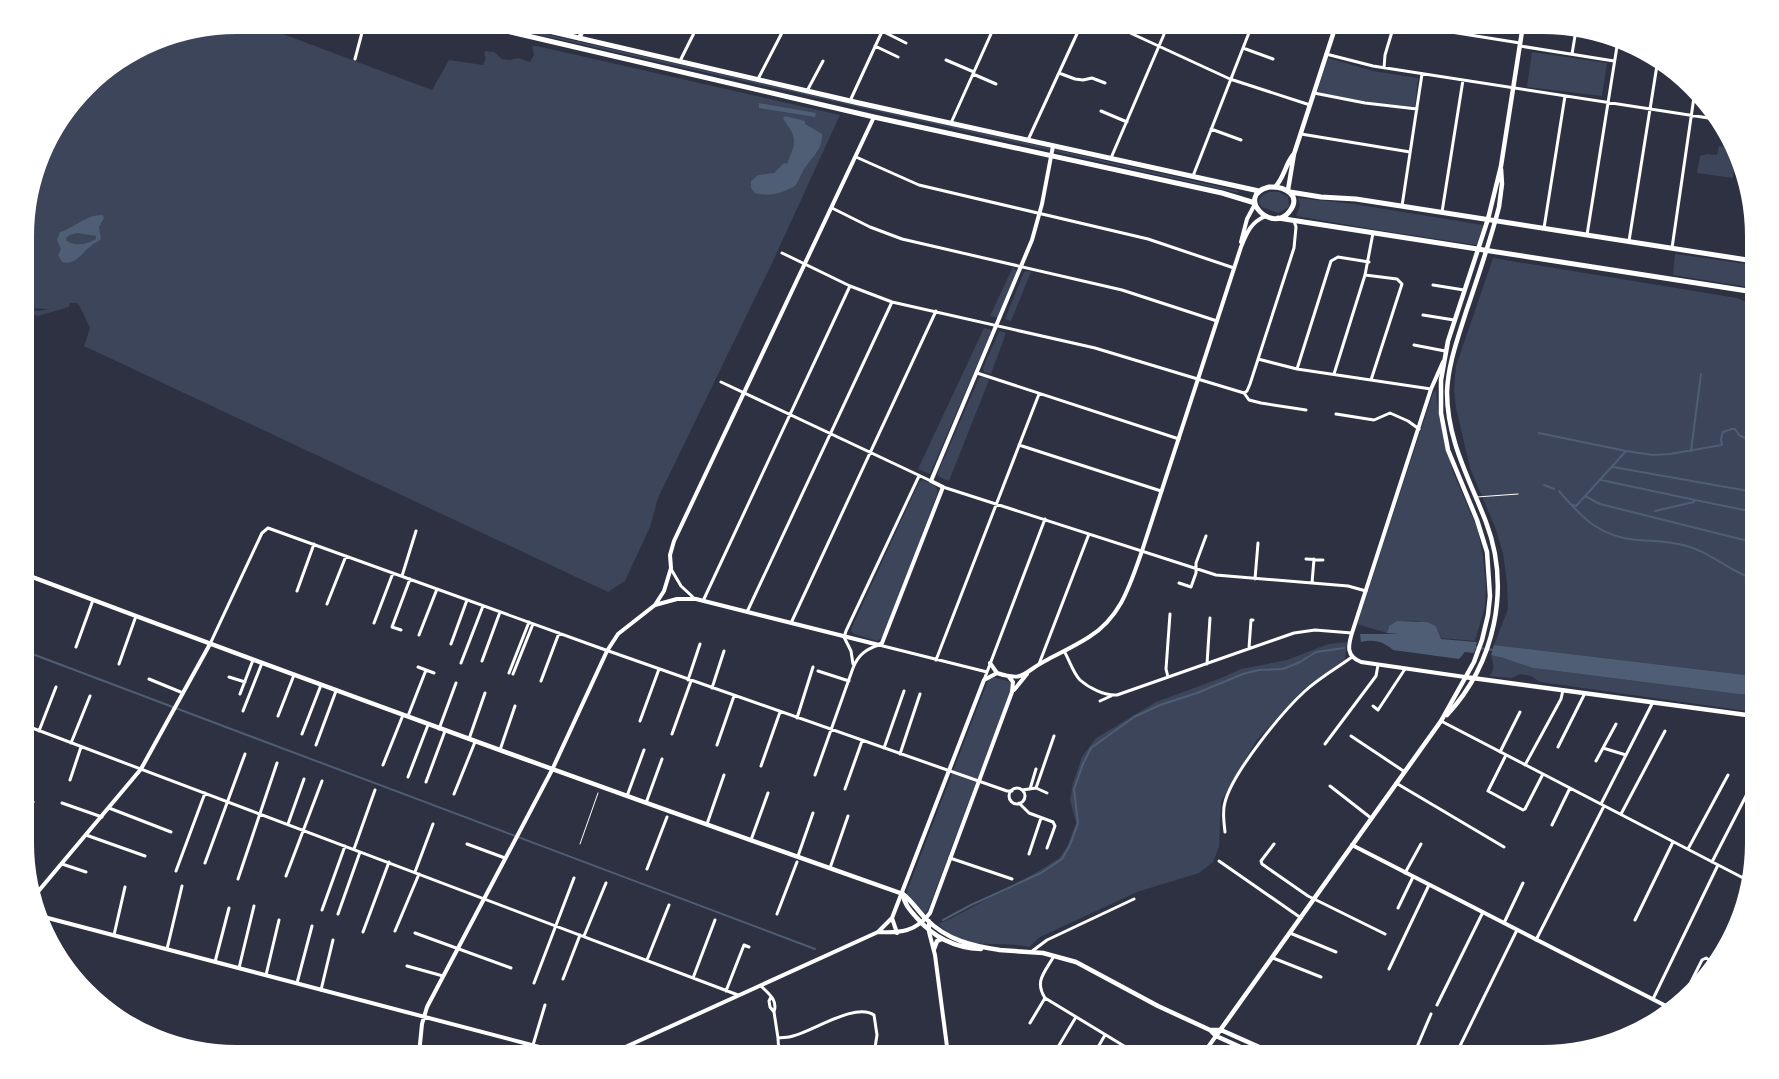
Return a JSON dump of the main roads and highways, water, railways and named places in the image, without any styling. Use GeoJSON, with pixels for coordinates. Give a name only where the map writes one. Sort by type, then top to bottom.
{"type":"FeatureCollection","features":[{"type":"Feature","properties":{"kind":"main road"},"geometry":{"type":"LineString","coordinates":[[517,34],[874,117],[1233,196],[1255,204]]}},
{"type":"Feature","properties":{"kind":"main road"},"geometry":{"type":"LineString","coordinates":[[562,34],[890,110],[1259,190],[1275,186],[1289,191],[1321,197],[1356,199],[1745,260]]}},
{"type":"Feature","properties":{"kind":"main road"},"geometry":{"type":"LineString","coordinates":[[570,47],[576,44],[581,34]]}},
{"type":"Feature","properties":{"kind":"main road"},"geometry":{"type":"LineString","coordinates":[[1278,218],[1287,215],[1293,206],[1289,191],[1294,154],[1333,34]]}},
{"type":"Feature","properties":{"kind":"main road"},"geometry":{"type":"LineString","coordinates":[[1441,721],[1477,654],[1490,605],[1488,562],[1481,531],[1446,441],[1440,392],[1443,362],[1454,320],[1488,219],[1501,166],[1522,34]]}},
{"type":"Feature","properties":{"kind":"main road"},"geometry":{"type":"LineString","coordinates":[[874,117],[881,111],[890,110]]}},
{"type":"Feature","properties":{"kind":"main road"},"geometry":{"type":"LineString","coordinates":[[1275,186],[1294,154]]}},
{"type":"Feature","properties":{"kind":"main road"},"geometry":{"type":"LineString","coordinates":[[1216,1036],[1302,918],[1396,783],[1474,678],[1485,655],[1497,604],[1496,566],[1491,538],[1456,451],[1450,421],[1448,380],[1455,346],[1495,221],[1501,192],[1501,166]]}},
{"type":"Feature","properties":{"kind":"main road"},"geometry":{"type":"LineString","coordinates":[[1259,190],[1255,204],[1259,212],[1266,216],[1294,221],[1298,224],[1373,233],[1745,291]]}},
{"type":"Feature","properties":{"kind":"main road"},"geometry":{"type":"LineString","coordinates":[[34,578],[428,725],[903,894],[927,920],[951,938],[969,945],[1000,950]]}},
{"type":"Feature","properties":{"kind":"main road"},"geometry":{"type":"LineString","coordinates":[[1465,677],[1745,715]]}},
{"type":"Feature","properties":{"kind":"main road"},"geometry":{"type":"LineString","coordinates":[[903,894],[906,905],[922,924],[942,939],[969,949],[1054,955],[1084,965],[1158,1006],[1210,1030],[1216,1036],[1236,1045]]}},
{"type":"Feature","properties":{"kind":"main road"},"geometry":{"type":"LineString","coordinates":[[934,949],[937,941],[942,939]]}},
{"type":"Feature","properties":{"kind":"main road"},"geometry":{"type":"LineString","coordinates":[[1210,1030],[1221,1030],[1254,1045]]}},
{"type":"Feature","properties":{"kind":"waterway"},"geometry":{"type":"LineString","coordinates":[[1691,451],[1701,374]]}},
{"type":"Feature","properties":{"kind":"waterway"},"geometry":{"type":"LineString","coordinates":[[1539,433],[1653,455],[1722,445],[1723,432],[1732,429],[1735,429],[1739,435],[1745,438]]}},
{"type":"Feature","properties":{"kind":"waterway"},"geometry":{"type":"LineString","coordinates":[[1570,504],[1576,506],[1626,451]]}},
{"type":"Feature","properties":{"kind":"waterway"},"geometry":{"type":"LineString","coordinates":[[1613,467],[1745,490]]}},
{"type":"Feature","properties":{"kind":"waterway"},"geometry":{"type":"LineString","coordinates":[[1601,480],[1695,500]]}},
{"type":"Feature","properties":{"kind":"waterway"},"geometry":{"type":"LineString","coordinates":[[1544,485],[1554,489]]}},
{"type":"Feature","properties":{"kind":"waterway"},"geometry":{"type":"LineString","coordinates":[[1559,491],[1584,518],[1612,535],[1687,546],[1703,552],[1745,576]]}},
{"type":"Feature","properties":{"kind":"waterway"},"geometry":{"type":"LineString","coordinates":[[1585,496],[1600,504],[1745,540]]}},
{"type":"Feature","properties":{"kind":"waterway"},"geometry":{"type":"LineString","coordinates":[[1655,511],[1694,502],[1695,500],[1745,510]]}},
{"type":"Feature","properties":{"kind":"waterway"},"geometry":{"type":"LineString","coordinates":[[1473,647],[1493,650]]}},
{"type":"Feature","properties":{"kind":"waterway"},"geometry":{"type":"LineString","coordinates":[[943,920],[1041,873],[1062,859],[1070,845],[1078,823],[1074,789],[1091,748],[1134,717],[1160,705],[1197,693],[1243,674],[1259,670],[1283,669],[1300,662],[1316,652],[1344,648]]}},
{"type":"Feature","properties":{"kind":"waterway"},"geometry":{"type":"LineString","coordinates":[[34,655],[815,949]]}}]}
